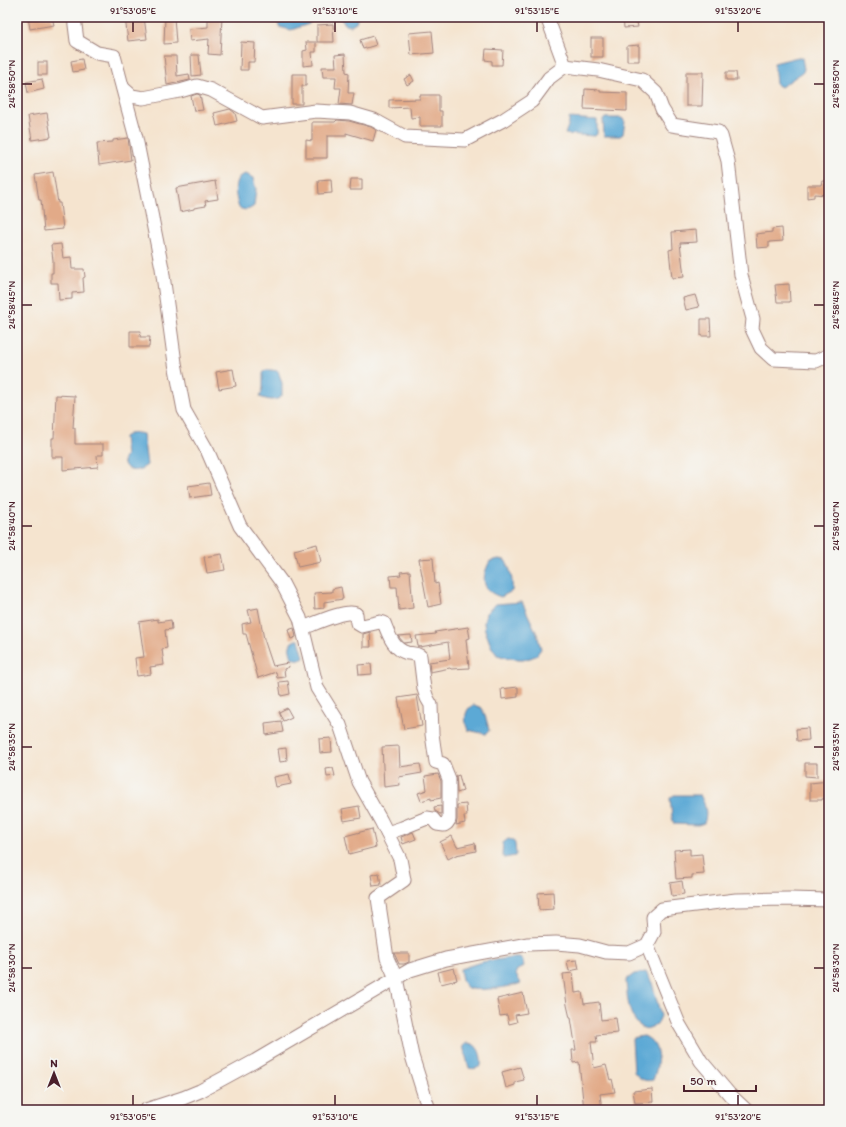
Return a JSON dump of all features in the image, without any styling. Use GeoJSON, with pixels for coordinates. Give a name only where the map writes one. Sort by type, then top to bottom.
{"type":"FeatureCollection","features":[{"type":"Feature","properties":{"kind":"street"},"geometry":{"type":"LineString","coordinates":[[74,17],[77,41],[97,53],[114,56],[123,88],[136,138],[162,268],[175,363],[184,410],[208,452],[240,526],[282,583],[300,618],[317,688],[340,725],[359,782],[400,859],[404,880],[378,898],[387,958],[396,978],[412,1056],[429,1110]]}},
{"type":"Feature","properties":{"kind":"street"},"geometry":{"type":"LineString","coordinates":[[546,17],[565,66]]}},
{"type":"Feature","properties":{"kind":"street"},"geometry":{"type":"LineString","coordinates":[[123,88],[132,96],[143,98],[197,86],[211,90],[262,118],[316,112],[350,113],[374,120],[405,137],[466,140],[503,120],[532,101],[549,78],[565,66],[598,70],[642,80],[656,94],[662,109],[672,125],[718,132],[721,136],[728,160],[741,275],[753,319],[752,329],[761,348],[772,359],[816,361],[829,355]]}},
{"type":"Feature","properties":{"kind":"street"},"geometry":{"type":"LineString","coordinates":[[303,628],[340,614],[352,612],[356,614],[357,623],[362,626],[380,622],[384,623],[392,643],[407,653],[420,656],[424,689],[427,698],[432,705],[432,734],[436,762],[443,764],[449,779],[449,820],[447,823],[441,825],[437,824],[433,819],[427,818],[387,833]]}},
{"type":"Feature","properties":{"kind":"street"},"geometry":{"type":"LineString","coordinates":[[146,1110],[200,1091],[410,970],[446,959],[528,944],[556,943],[580,945],[606,952],[629,953],[647,945],[654,932],[653,917],[662,909],[736,900],[829,900]]}},
{"type":"Feature","properties":{"kind":"street"},"geometry":{"type":"LineString","coordinates":[[647,945],[679,1024],[701,1061],[730,1095],[746,1110]]}},
{"type":"Feature","properties":{"kind":"water"},"geometry":{"type":"Polygon","coordinates":[[[277,17],[312,17],[309,24],[291,30],[279,27],[277,17]]]}},
{"type":"Feature","properties":{"kind":"water"},"geometry":{"type":"Polygon","coordinates":[[[339,17],[358,17],[356,23],[351,26],[346,25],[339,17]]]}},
{"type":"Feature","properties":{"kind":"water"},"geometry":{"type":"Polygon","coordinates":[[[798,57],[802,58],[804,69],[803,72],[781,87],[776,84],[774,63],[798,57]]]}},
{"type":"Feature","properties":{"kind":"water"},"geometry":{"type":"Polygon","coordinates":[[[569,118],[597,120],[597,134],[595,136],[565,134],[569,123],[569,118]]]}},
{"type":"Feature","properties":{"kind":"water"},"geometry":{"type":"Polygon","coordinates":[[[622,118],[625,122],[623,134],[620,136],[604,136],[603,119],[622,118]]]}},
{"type":"Feature","properties":{"kind":"water"},"geometry":{"type":"Polygon","coordinates":[[[246,174],[253,178],[256,189],[254,206],[246,210],[239,208],[235,188],[238,179],[246,174]]]}},
{"type":"Feature","properties":{"kind":"water"},"geometry":{"type":"Polygon","coordinates":[[[266,370],[278,371],[282,383],[282,396],[274,400],[260,397],[263,388],[263,373],[266,370]]]}},
{"type":"Feature","properties":{"kind":"water"},"geometry":{"type":"Polygon","coordinates":[[[129,434],[143,434],[147,465],[137,470],[130,470],[123,461],[126,456],[124,437],[129,434]]]}},
{"type":"Feature","properties":{"kind":"water"},"geometry":{"type":"Polygon","coordinates":[[[499,559],[505,560],[510,571],[512,583],[512,591],[501,597],[494,594],[486,587],[484,578],[490,561],[499,559]]]}},
{"type":"Feature","properties":{"kind":"water"},"geometry":{"type":"Polygon","coordinates":[[[522,602],[537,634],[541,649],[535,656],[526,659],[497,655],[491,646],[485,630],[484,623],[486,613],[496,604],[522,602]]]}},
{"type":"Feature","properties":{"kind":"water"},"geometry":{"type":"Polygon","coordinates":[[[299,640],[304,657],[301,659],[292,658],[290,646],[292,642],[299,640]]]}},
{"type":"Feature","properties":{"kind":"water"},"geometry":{"type":"Polygon","coordinates":[[[474,705],[482,708],[489,731],[486,734],[468,730],[466,716],[468,709],[474,705]]]}},
{"type":"Feature","properties":{"kind":"water"},"geometry":{"type":"Polygon","coordinates":[[[674,795],[700,795],[703,801],[706,816],[704,823],[698,825],[674,824],[670,798],[674,795]]]}},
{"type":"Feature","properties":{"kind":"water"},"geometry":{"type":"Polygon","coordinates":[[[508,839],[513,840],[516,854],[515,856],[504,858],[502,855],[503,843],[508,839]]]}},
{"type":"Feature","properties":{"kind":"water"},"geometry":{"type":"Polygon","coordinates":[[[520,958],[523,961],[524,966],[516,971],[516,975],[521,983],[517,985],[486,989],[472,989],[464,985],[460,969],[481,962],[520,958]]]}},
{"type":"Feature","properties":{"kind":"water"},"geometry":{"type":"Polygon","coordinates":[[[646,972],[652,983],[661,1016],[657,1025],[646,1029],[635,1021],[632,1015],[628,1001],[626,980],[634,974],[646,972]]]}},
{"type":"Feature","properties":{"kind":"water"},"geometry":{"type":"Polygon","coordinates":[[[644,1036],[654,1044],[658,1055],[657,1068],[653,1080],[647,1081],[642,1079],[634,1072],[632,1039],[644,1036]]]}},
{"type":"Feature","properties":{"kind":"water"},"geometry":{"type":"Polygon","coordinates":[[[467,1043],[474,1045],[479,1051],[481,1066],[478,1068],[469,1068],[463,1046],[467,1043]]]}},
{"type":"Feature","properties":{"kind":"building"},"geometry":{"type":"Polygon","coordinates":[[[28,17],[52,17],[54,25],[30,29],[28,17]]]}},
{"type":"Feature","properties":{"kind":"building"},"geometry":{"type":"Polygon","coordinates":[[[125,17],[144,17],[147,39],[128,41],[125,17]]]}},
{"type":"Feature","properties":{"kind":"building"},"geometry":{"type":"Polygon","coordinates":[[[165,17],[174,17],[176,43],[164,44],[165,17]]]}},
{"type":"Feature","properties":{"kind":"building"},"geometry":{"type":"Polygon","coordinates":[[[208,17],[222,17],[220,55],[208,54],[209,39],[190,41],[189,29],[208,27],[208,17]]]}},
{"type":"Feature","properties":{"kind":"building"},"geometry":{"type":"Polygon","coordinates":[[[623,17],[636,17],[638,27],[624,28],[623,17]]]}},
{"type":"Feature","properties":{"kind":"building"},"geometry":{"type":"Polygon","coordinates":[[[333,24],[334,42],[317,42],[317,25],[333,24]]]}},
{"type":"Feature","properties":{"kind":"building"},"geometry":{"type":"Polygon","coordinates":[[[432,31],[434,53],[411,55],[409,33],[432,31]]]}},
{"type":"Feature","properties":{"kind":"building"},"geometry":{"type":"Polygon","coordinates":[[[373,36],[376,45],[363,49],[360,40],[373,36]]]}},
{"type":"Feature","properties":{"kind":"building"},"geometry":{"type":"Polygon","coordinates":[[[591,38],[603,38],[603,57],[591,57],[591,38]]]}},
{"type":"Feature","properties":{"kind":"building"},"geometry":{"type":"Polygon","coordinates":[[[241,42],[255,43],[254,62],[248,62],[248,70],[240,70],[241,42]]]}},
{"type":"Feature","properties":{"kind":"building"},"geometry":{"type":"Polygon","coordinates":[[[306,42],[316,42],[316,52],[312,52],[313,65],[303,66],[303,51],[307,50],[306,42]]]}},
{"type":"Feature","properties":{"kind":"building"},"geometry":{"type":"Polygon","coordinates":[[[639,45],[639,61],[627,61],[627,46],[639,45]]]}},
{"type":"Feature","properties":{"kind":"building"},"geometry":{"type":"Polygon","coordinates":[[[486,49],[503,50],[502,65],[492,65],[492,61],[485,60],[486,49]]]}},
{"type":"Feature","properties":{"kind":"building"},"geometry":{"type":"Polygon","coordinates":[[[345,54],[346,72],[349,73],[348,93],[354,93],[352,105],[339,104],[341,88],[335,88],[336,77],[323,77],[322,67],[336,67],[335,55],[345,54]]]}},
{"type":"Feature","properties":{"kind":"building"},"geometry":{"type":"Polygon","coordinates":[[[191,55],[199,55],[201,75],[192,76],[191,55]]]}},
{"type":"Feature","properties":{"kind":"building"},"geometry":{"type":"Polygon","coordinates":[[[164,56],[176,56],[177,76],[189,74],[190,80],[167,85],[164,56]]]}},
{"type":"Feature","properties":{"kind":"building"},"geometry":{"type":"Polygon","coordinates":[[[82,59],[84,70],[73,72],[71,61],[82,59]]]}},
{"type":"Feature","properties":{"kind":"building"},"geometry":{"type":"Polygon","coordinates":[[[38,62],[47,62],[47,75],[38,75],[38,62]]]}},
{"type":"Feature","properties":{"kind":"building"},"geometry":{"type":"Polygon","coordinates":[[[686,72],[703,72],[702,106],[686,106],[686,72]]]}},
{"type":"Feature","properties":{"kind":"building"},"geometry":{"type":"Polygon","coordinates":[[[726,72],[736,72],[737,80],[726,80],[726,72]]]}},
{"type":"Feature","properties":{"kind":"building"},"geometry":{"type":"Polygon","coordinates":[[[292,74],[306,74],[306,86],[302,86],[302,104],[292,104],[292,74]]]}},
{"type":"Feature","properties":{"kind":"building"},"geometry":{"type":"Polygon","coordinates":[[[411,75],[414,81],[407,85],[404,79],[411,75]]]}},
{"type":"Feature","properties":{"kind":"building"},"geometry":{"type":"Polygon","coordinates":[[[42,79],[44,89],[28,93],[26,82],[42,79]]]}},
{"type":"Feature","properties":{"kind":"building"},"geometry":{"type":"Polygon","coordinates":[[[585,89],[600,90],[600,92],[627,93],[627,111],[584,109],[585,89]]]}},
{"type":"Feature","properties":{"kind":"building"},"geometry":{"type":"Polygon","coordinates":[[[197,94],[200,95],[203,110],[194,111],[191,96],[197,94]]]}},
{"type":"Feature","properties":{"kind":"building"},"geometry":{"type":"Polygon","coordinates":[[[420,95],[439,95],[439,111],[442,111],[442,126],[420,126],[420,117],[411,118],[410,107],[389,108],[389,100],[420,99],[420,95]]]}},
{"type":"Feature","properties":{"kind":"building"},"geometry":{"type":"Polygon","coordinates":[[[230,109],[235,113],[237,121],[217,126],[214,113],[230,109]]]}},
{"type":"Feature","properties":{"kind":"building"},"geometry":{"type":"Polygon","coordinates":[[[47,113],[51,137],[32,140],[28,116],[47,113]]]}},
{"type":"Feature","properties":{"kind":"building"},"geometry":{"type":"Polygon","coordinates":[[[337,120],[349,121],[371,127],[376,130],[373,141],[346,133],[346,136],[327,136],[327,158],[306,158],[306,140],[312,141],[312,122],[335,122],[337,120]]]}},
{"type":"Feature","properties":{"kind":"building"},"geometry":{"type":"Polygon","coordinates":[[[128,138],[131,160],[99,165],[97,143],[113,142],[113,140],[128,138]]]}},
{"type":"Feature","properties":{"kind":"building"},"geometry":{"type":"Polygon","coordinates":[[[53,172],[58,203],[60,203],[63,229],[44,231],[41,200],[39,200],[35,175],[53,172]]]}},
{"type":"Feature","properties":{"kind":"building"},"geometry":{"type":"Polygon","coordinates":[[[331,179],[332,193],[319,194],[318,180],[331,179]]]}},
{"type":"Feature","properties":{"kind":"building"},"geometry":{"type":"Polygon","coordinates":[[[351,179],[362,179],[362,190],[350,190],[351,179]]]}},
{"type":"Feature","properties":{"kind":"building"},"geometry":{"type":"Polygon","coordinates":[[[215,181],[218,199],[205,201],[206,206],[180,212],[176,188],[215,181]]]}},
{"type":"Feature","properties":{"kind":"building"},"geometry":{"type":"Polygon","coordinates":[[[822,181],[829,181],[828,195],[814,194],[814,197],[807,198],[807,185],[821,185],[822,181]]]}},
{"type":"Feature","properties":{"kind":"building"},"geometry":{"type":"Polygon","coordinates":[[[782,228],[783,241],[769,242],[769,247],[757,248],[756,234],[772,232],[772,229],[782,228]]]}},
{"type":"Feature","properties":{"kind":"building"},"geometry":{"type":"Polygon","coordinates":[[[696,230],[697,242],[680,243],[684,277],[672,278],[669,250],[673,249],[672,232],[696,230]]]}},
{"type":"Feature","properties":{"kind":"building"},"geometry":{"type":"Polygon","coordinates":[[[61,244],[63,258],[71,257],[72,269],[84,269],[84,292],[72,293],[72,299],[59,300],[58,283],[51,283],[53,260],[51,245],[61,244]]]}},
{"type":"Feature","properties":{"kind":"building"},"geometry":{"type":"Polygon","coordinates":[[[789,284],[790,302],[777,302],[775,285],[789,284]]]}},
{"type":"Feature","properties":{"kind":"building"},"geometry":{"type":"Polygon","coordinates":[[[695,295],[699,307],[686,310],[683,298],[695,295]]]}},
{"type":"Feature","properties":{"kind":"building"},"geometry":{"type":"Polygon","coordinates":[[[701,319],[710,319],[711,336],[701,336],[701,319]]]}},
{"type":"Feature","properties":{"kind":"building"},"geometry":{"type":"Polygon","coordinates":[[[130,331],[141,331],[140,337],[150,337],[149,347],[130,347],[130,331]]]}},
{"type":"Feature","properties":{"kind":"building"},"geometry":{"type":"Polygon","coordinates":[[[233,369],[236,386],[219,389],[216,372],[233,369]]]}},
{"type":"Feature","properties":{"kind":"building"},"geometry":{"type":"Polygon","coordinates":[[[56,395],[75,396],[73,428],[75,428],[75,444],[103,444],[103,455],[97,455],[98,467],[63,470],[63,457],[52,457],[52,438],[54,438],[56,395]]]}},
{"type":"Feature","properties":{"kind":"building"},"geometry":{"type":"Polygon","coordinates":[[[209,483],[211,495],[190,498],[188,486],[209,483]]]}},
{"type":"Feature","properties":{"kind":"building"},"geometry":{"type":"Polygon","coordinates":[[[317,544],[321,562],[298,567],[294,550],[317,544]]]}},
{"type":"Feature","properties":{"kind":"building"},"geometry":{"type":"Polygon","coordinates":[[[222,554],[225,570],[207,573],[204,557],[222,554]]]}},
{"type":"Feature","properties":{"kind":"building"},"geometry":{"type":"Polygon","coordinates":[[[433,558],[435,584],[438,583],[441,604],[428,607],[419,559],[433,558]]]}},
{"type":"Feature","properties":{"kind":"building"},"geometry":{"type":"Polygon","coordinates":[[[410,571],[413,608],[399,610],[397,587],[391,587],[390,576],[401,575],[400,572],[410,571]]]}},
{"type":"Feature","properties":{"kind":"building"},"geometry":{"type":"Polygon","coordinates":[[[341,587],[343,599],[324,602],[324,608],[315,609],[314,593],[332,592],[332,589],[341,587]]]}},
{"type":"Feature","properties":{"kind":"building"},"geometry":{"type":"Polygon","coordinates":[[[258,608],[264,639],[273,666],[288,663],[289,667],[284,669],[285,677],[277,678],[276,672],[258,678],[246,634],[243,634],[242,624],[251,622],[248,610],[258,608]]]}},
{"type":"Feature","properties":{"kind":"building"},"geometry":{"type":"Polygon","coordinates":[[[158,619],[158,622],[171,620],[172,629],[165,630],[167,648],[162,649],[164,665],[150,667],[151,674],[137,676],[135,658],[144,657],[139,622],[158,619]]]}},
{"type":"Feature","properties":{"kind":"building"},"geometry":{"type":"Polygon","coordinates":[[[468,627],[470,638],[466,639],[469,668],[450,668],[430,672],[429,662],[450,659],[448,642],[420,647],[418,646],[416,636],[436,634],[435,632],[468,627]]]}},
{"type":"Feature","properties":{"kind":"building"},"geometry":{"type":"Polygon","coordinates":[[[294,628],[296,637],[291,639],[288,630],[294,628]]]}},
{"type":"Feature","properties":{"kind":"building"},"geometry":{"type":"Polygon","coordinates":[[[370,632],[371,647],[363,647],[363,634],[370,632]]]}},
{"type":"Feature","properties":{"kind":"building"},"geometry":{"type":"Polygon","coordinates":[[[411,635],[412,642],[404,643],[398,636],[411,635]]]}},
{"type":"Feature","properties":{"kind":"building"},"geometry":{"type":"Polygon","coordinates":[[[371,664],[372,674],[359,675],[358,665],[371,664]]]}},
{"type":"Feature","properties":{"kind":"building"},"geometry":{"type":"Polygon","coordinates":[[[288,681],[290,694],[281,696],[279,682],[288,681]]]}},
{"type":"Feature","properties":{"kind":"building"},"geometry":{"type":"Polygon","coordinates":[[[518,687],[518,697],[502,699],[501,689],[518,687]]]}},
{"type":"Feature","properties":{"kind":"building"},"geometry":{"type":"Polygon","coordinates":[[[417,695],[422,726],[404,729],[398,698],[417,695]]]}},
{"type":"Feature","properties":{"kind":"building"},"geometry":{"type":"Polygon","coordinates":[[[287,708],[292,717],[283,721],[279,712],[287,708]]]}},
{"type":"Feature","properties":{"kind":"building"},"geometry":{"type":"Polygon","coordinates":[[[281,721],[283,732],[266,735],[265,723],[281,721]]]}},
{"type":"Feature","properties":{"kind":"building"},"geometry":{"type":"Polygon","coordinates":[[[808,728],[809,740],[797,741],[796,729],[808,728]]]}},
{"type":"Feature","properties":{"kind":"building"},"geometry":{"type":"Polygon","coordinates":[[[331,738],[332,752],[320,753],[319,739],[331,738]]]}},
{"type":"Feature","properties":{"kind":"building"},"geometry":{"type":"Polygon","coordinates":[[[399,746],[400,767],[420,764],[422,773],[399,777],[400,785],[384,787],[382,747],[399,746]]]}},
{"type":"Feature","properties":{"kind":"building"},"geometry":{"type":"Polygon","coordinates":[[[286,748],[287,761],[280,762],[278,749],[286,748]]]}},
{"type":"Feature","properties":{"kind":"building"},"geometry":{"type":"Polygon","coordinates":[[[805,763],[817,763],[817,777],[805,776],[805,763]]]}},
{"type":"Feature","properties":{"kind":"building"},"geometry":{"type":"Polygon","coordinates":[[[333,768],[335,776],[327,777],[326,769],[333,768]]]}},
{"type":"Feature","properties":{"kind":"building"},"geometry":{"type":"Polygon","coordinates":[[[289,774],[291,784],[276,787],[274,777],[289,774]]]}},
{"type":"Feature","properties":{"kind":"building"},"geometry":{"type":"Polygon","coordinates":[[[438,774],[441,781],[441,798],[431,800],[431,798],[421,801],[418,793],[427,790],[425,776],[438,774]]]}},
{"type":"Feature","properties":{"kind":"building"},"geometry":{"type":"Polygon","coordinates":[[[459,775],[463,791],[457,793],[456,776],[459,775]]]}},
{"type":"Feature","properties":{"kind":"building"},"geometry":{"type":"Polygon","coordinates":[[[829,781],[829,798],[822,800],[810,800],[810,783],[829,781]]]}},
{"type":"Feature","properties":{"kind":"building"},"geometry":{"type":"Polygon","coordinates":[[[466,804],[467,816],[464,816],[465,823],[456,825],[457,805],[466,804]]]}},
{"type":"Feature","properties":{"kind":"building"},"geometry":{"type":"Polygon","coordinates":[[[359,806],[361,818],[344,821],[342,809],[359,806]]]}},
{"type":"Feature","properties":{"kind":"building"},"geometry":{"type":"Polygon","coordinates":[[[441,806],[440,814],[435,811],[434,807],[441,806]]]}},
{"type":"Feature","properties":{"kind":"building"},"geometry":{"type":"Polygon","coordinates":[[[372,829],[376,847],[349,854],[345,836],[372,829]]]}},
{"type":"Feature","properties":{"kind":"building"},"geometry":{"type":"Polygon","coordinates":[[[413,832],[416,839],[403,844],[401,837],[413,832]]]}},
{"type":"Feature","properties":{"kind":"building"},"geometry":{"type":"Polygon","coordinates":[[[452,836],[457,847],[475,843],[476,851],[456,855],[448,859],[440,842],[452,836]]]}},
{"type":"Feature","properties":{"kind":"building"},"geometry":{"type":"Polygon","coordinates":[[[690,849],[690,855],[702,854],[704,874],[692,875],[692,878],[676,879],[674,850],[690,849]]]}},
{"type":"Feature","properties":{"kind":"building"},"geometry":{"type":"Polygon","coordinates":[[[379,873],[381,885],[373,886],[371,875],[379,873]]]}},
{"type":"Feature","properties":{"kind":"building"},"geometry":{"type":"Polygon","coordinates":[[[682,881],[684,894],[672,896],[670,883],[682,881]]]}},
{"type":"Feature","properties":{"kind":"building"},"geometry":{"type":"Polygon","coordinates":[[[553,892],[554,909],[539,910],[538,893],[553,892]]]}},
{"type":"Feature","properties":{"kind":"building"},"geometry":{"type":"Polygon","coordinates":[[[394,953],[409,953],[409,962],[399,964],[394,953]]]}},
{"type":"Feature","properties":{"kind":"building"},"geometry":{"type":"Polygon","coordinates":[[[577,960],[579,969],[569,971],[567,961],[577,960]]]}},
{"type":"Feature","properties":{"kind":"building"},"geometry":{"type":"Polygon","coordinates":[[[454,968],[457,980],[441,984],[438,972],[454,968]]]}},
{"type":"Feature","properties":{"kind":"building"},"geometry":{"type":"Polygon","coordinates":[[[573,973],[575,993],[582,992],[584,1004],[599,1002],[601,1020],[616,1018],[618,1033],[596,1035],[597,1042],[591,1042],[594,1068],[606,1065],[610,1080],[612,1079],[615,1092],[600,1094],[602,1110],[584,1110],[579,1062],[573,1063],[572,1050],[576,1050],[571,1018],[567,1005],[563,974],[573,973]]]}},
{"type":"Feature","properties":{"kind":"building"},"geometry":{"type":"Polygon","coordinates":[[[523,993],[527,1013],[515,1015],[517,1022],[509,1024],[507,1015],[500,1016],[497,999],[523,993]]]}},
{"type":"Feature","properties":{"kind":"building"},"geometry":{"type":"Polygon","coordinates":[[[520,1067],[524,1080],[515,1082],[515,1085],[506,1088],[502,1072],[520,1067]]]}},
{"type":"Feature","properties":{"kind":"building"},"geometry":{"type":"Polygon","coordinates":[[[652,1089],[653,1102],[635,1103],[633,1091],[652,1089]]]}}]}
